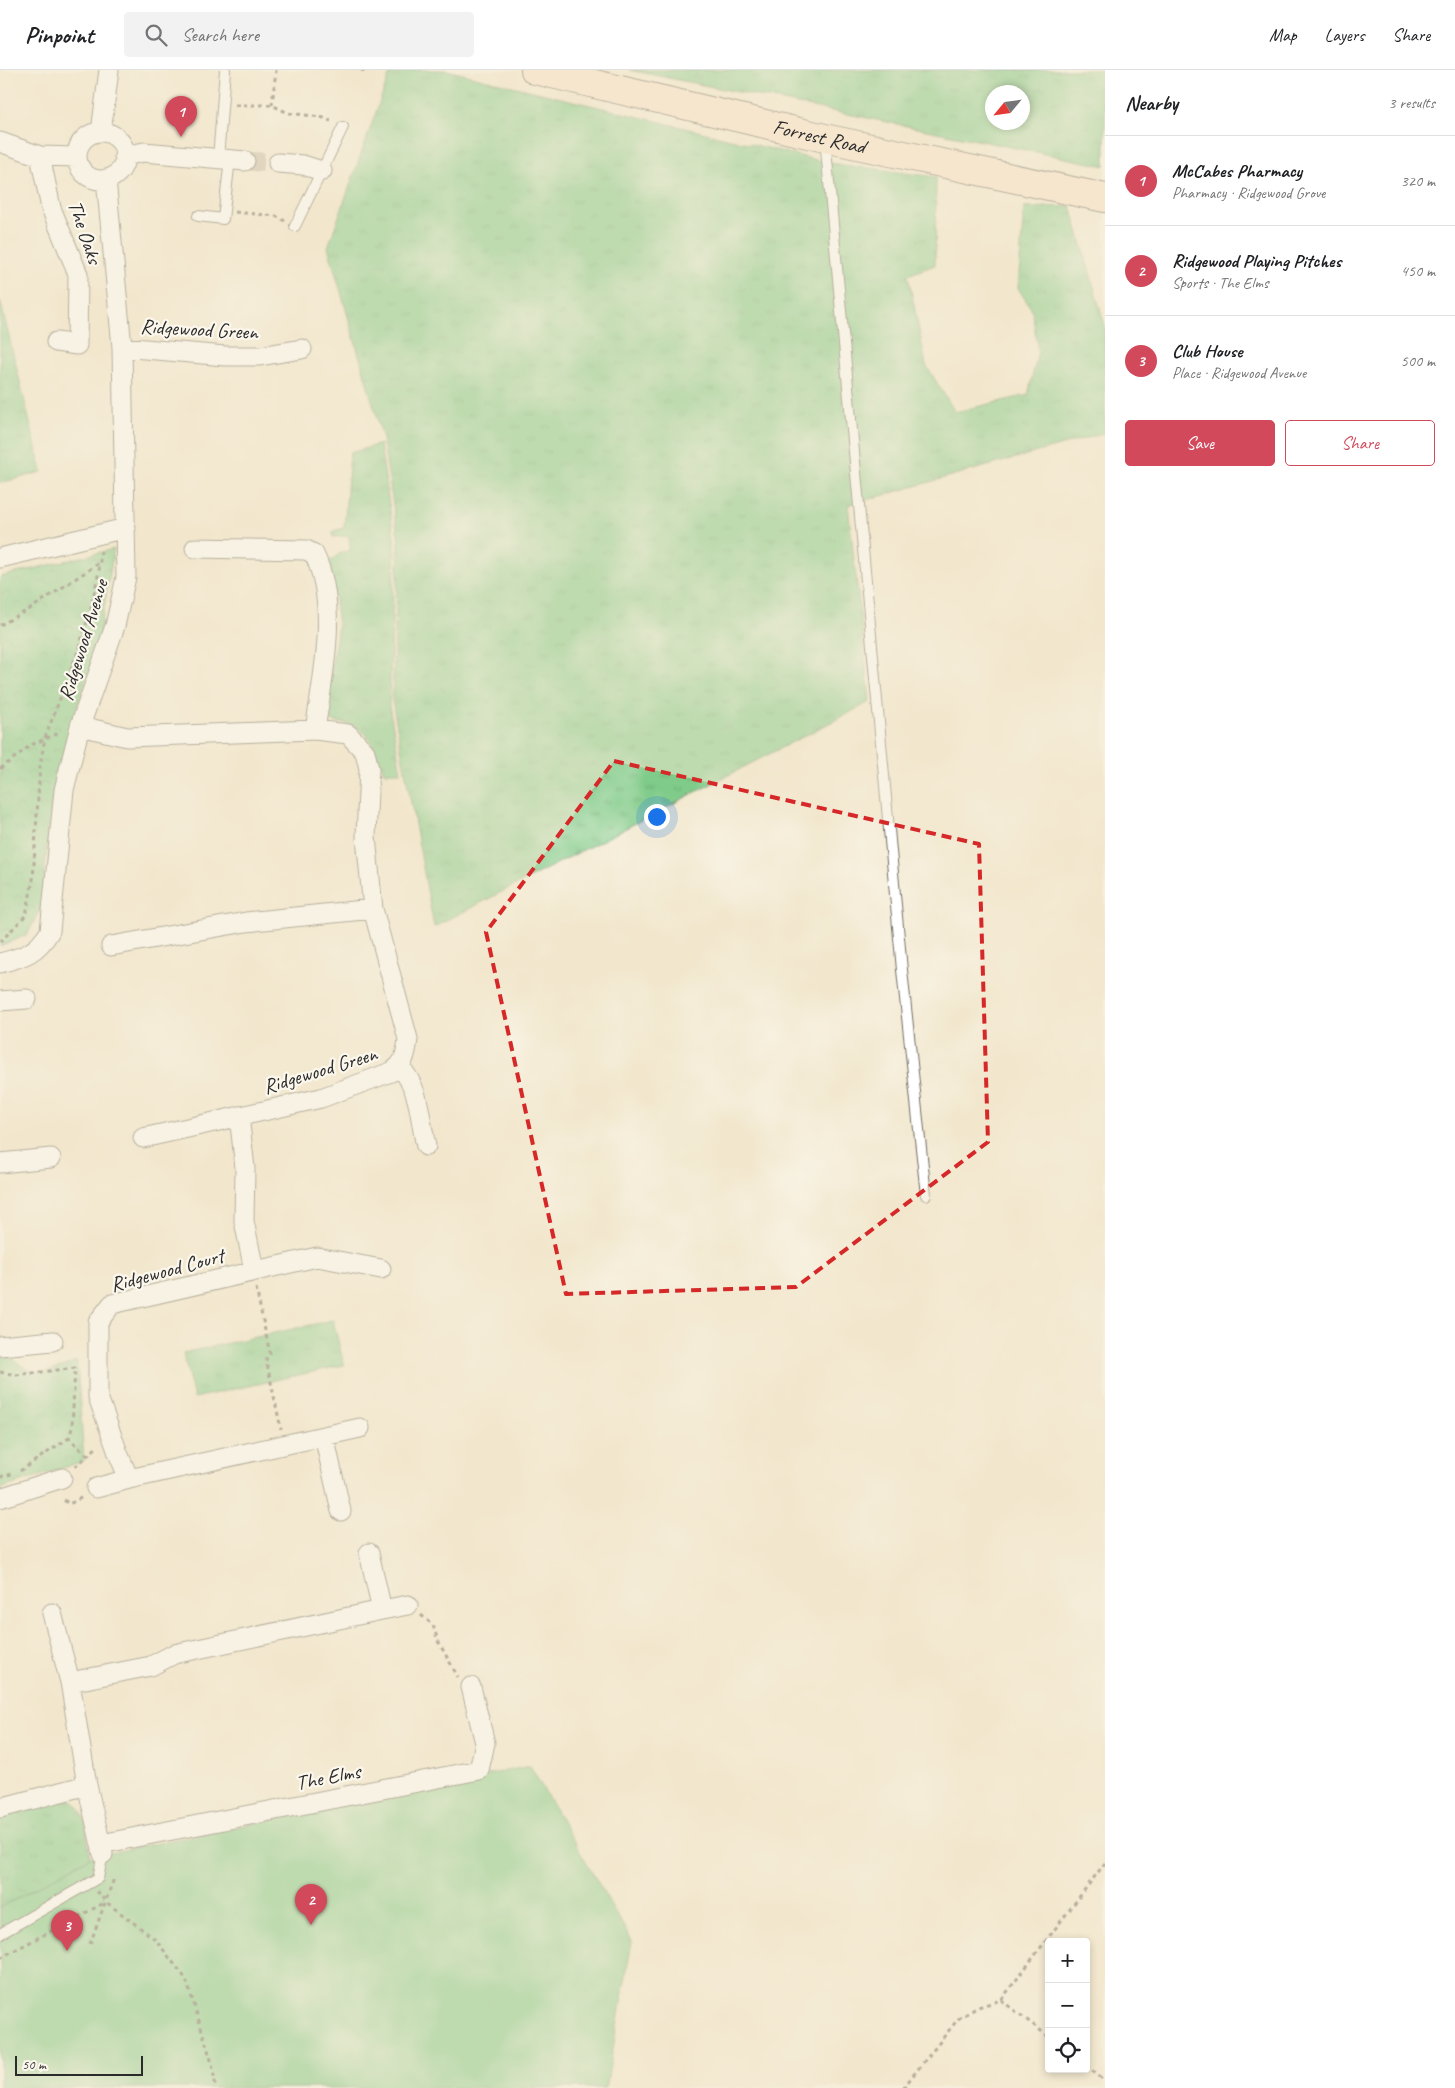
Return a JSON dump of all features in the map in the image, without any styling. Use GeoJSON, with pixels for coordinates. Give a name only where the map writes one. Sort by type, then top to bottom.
{"type":"FeatureCollection","features":[{"type":"Feature","properties":{"kind":"street"},"geometry":{"type":"LineString","coordinates":[[101,132],[109,70]]}},
{"type":"Feature","properties":{"kind":"street","name":"Forrest Road"},"geometry":{"type":"LineString","coordinates":[[535,70],[829,139],[1105,198]]}},
{"type":"Feature","properties":{"kind":"street"},"geometry":{"type":"LineString","coordinates":[[101,132],[111,134],[118,139],[124,156],[122,165],[117,173],[106,179],[93,178],[86,174],[78,164],[77,157],[83,140],[93,133],[101,132]]}},
{"type":"Feature","properties":{"kind":"street"},"geometry":{"type":"LineString","coordinates":[[0,142],[40,156],[77,157]]}},
{"type":"Feature","properties":{"kind":"street"},"geometry":{"type":"LineString","coordinates":[[124,156],[144,152],[231,160]]}},
{"type":"Feature","properties":{"kind":"street","name":"The Oaks"},"geometry":{"type":"LineString","coordinates":[[40,156],[51,208],[78,274],[77,345],[56,342]]}},
{"type":"Feature","properties":{"kind":"street"},"geometry":{"type":"LineString","coordinates":[[278,163],[303,165],[322,171]]}},
{"type":"Feature","properties":{"kind":"street","name":"Ridgewood Avenue"},"geometry":{"type":"LineString","coordinates":[[0,962],[30,953],[42,945],[50,931],[64,790],[80,726],[115,626],[126,577],[122,347],[106,179]]}},
{"type":"Feature","properties":{"kind":"street","name":"Ridgewood Green"},"geometry":{"type":"LineString","coordinates":[[122,347],[226,356],[260,356],[302,349]]}},
{"type":"Feature","properties":{"kind":"street"},"geometry":{"type":"LineString","coordinates":[[0,558],[126,528]]}},
{"type":"Feature","properties":{"kind":"street"},"geometry":{"type":"LineString","coordinates":[[195,548],[306,550],[314,554],[319,564],[327,601],[326,657],[315,730]]}},
{"type":"Feature","properties":{"kind":"street","name":"Ridgewood Green"},"geometry":{"type":"LineString","coordinates":[[80,726],[127,737],[315,730],[348,734],[365,752],[369,768],[366,837],[373,909],[408,1039],[405,1058],[400,1067],[321,1098],[143,1138]]}},
{"type":"Feature","properties":{"kind":"street"},"geometry":{"type":"LineString","coordinates":[[111,946],[246,922],[373,909]]}},
{"type":"Feature","properties":{"kind":"street"},"geometry":{"type":"LineString","coordinates":[[0,1001],[27,999]]}},
{"type":"Feature","properties":{"kind":"street"},"geometry":{"type":"LineString","coordinates":[[400,1067],[410,1078],[413,1086],[419,1106],[426,1146]]}},
{"type":"Feature","properties":{"kind":"street"},"geometry":{"type":"LineString","coordinates":[[238,1116],[245,1168],[244,1221],[253,1270]]}},
{"type":"Feature","properties":{"kind":"street"},"geometry":{"type":"LineString","coordinates":[[0,1163],[52,1158]]}},
{"type":"Feature","properties":{"kind":"street","name":"Ridgewood Court"},"geometry":{"type":"LineString","coordinates":[[129,1479],[98,1397],[98,1322],[112,1304],[253,1270],[317,1257],[381,1269]]}},
{"type":"Feature","properties":{"kind":"street"},"geometry":{"type":"LineString","coordinates":[[0,1346],[53,1341]]}},
{"type":"Feature","properties":{"kind":"street"},"geometry":{"type":"LineString","coordinates":[[96,1488],[360,1428]]}},
{"type":"Feature","properties":{"kind":"street"},"geometry":{"type":"LineString","coordinates":[[324,1436],[341,1511]]}},
{"type":"Feature","properties":{"kind":"street"},"geometry":{"type":"LineString","coordinates":[[0,1498],[62,1478]]}},
{"type":"Feature","properties":{"kind":"street"},"geometry":{"type":"LineString","coordinates":[[368,1552],[382,1610]]}},
{"type":"Feature","properties":{"kind":"street"},"geometry":{"type":"LineString","coordinates":[[70,1682],[151,1666],[174,1654],[408,1605]]}},
{"type":"Feature","properties":{"kind":"street"},"geometry":{"type":"LineString","coordinates":[[52,1613],[70,1682],[87,1785],[102,1849]]}},
{"type":"Feature","properties":{"kind":"street","name":"The Elms"},"geometry":{"type":"LineString","coordinates":[[102,1849],[479,1770],[485,1743],[472,1687]]}},
{"type":"Feature","properties":{"kind":"street"},"geometry":{"type":"LineString","coordinates":[[0,1808],[87,1785]]}},
{"type":"Feature","properties":{"kind":"lane"},"geometry":{"type":"LineString","coordinates":[[198,216],[224,219],[231,160],[222,105],[225,70]]}},
{"type":"Feature","properties":{"kind":"lane"},"geometry":{"type":"LineString","coordinates":[[295,226],[343,127]]}},
{"type":"Feature","properties":{"kind":"lane"},"geometry":{"type":"LineString","coordinates":[[829,139],[826,149],[902,970],[926,1195]]}},
{"type":"Feature","properties":{"kind":"lane"},"geometry":{"type":"LineString","coordinates":[[0,1934],[98,1878],[102,1849]]}},
{"type":"Feature","properties":{"kind":"path"},"geometry":{"type":"LineString","coordinates":[[272,105],[276,70]]}},
{"type":"Feature","properties":{"kind":"path"},"geometry":{"type":"LineString","coordinates":[[361,70],[366,70]]}},
{"type":"Feature","properties":{"kind":"path"},"geometry":{"type":"LineString","coordinates":[[222,105],[272,105],[288,113],[321,117],[343,127]]}},
{"type":"Feature","properties":{"kind":"path"},"geometry":{"type":"LineString","coordinates":[[224,210],[276,216],[295,226]]}},
{"type":"Feature","properties":{"kind":"path"},"geometry":{"type":"LineString","coordinates":[[0,942],[26,915],[33,880],[40,765],[45,738],[79,648],[90,612],[100,562],[102,533]]}},
{"type":"Feature","properties":{"kind":"path"},"geometry":{"type":"LineString","coordinates":[[0,625],[30,609],[100,562]]}},
{"type":"Feature","properties":{"kind":"path"},"geometry":{"type":"LineString","coordinates":[[0,769],[32,744],[80,726]]}},
{"type":"Feature","properties":{"kind":"path"},"geometry":{"type":"LineString","coordinates":[[253,1270],[270,1354],[266,1359],[285,1444]]}},
{"type":"Feature","properties":{"kind":"path"},"geometry":{"type":"LineString","coordinates":[[0,1372],[16,1375],[75,1368],[72,1428],[69,1438],[20,1472],[0,1477]]}},
{"type":"Feature","properties":{"kind":"path"},"geometry":{"type":"LineString","coordinates":[[62,1478],[111,1433]]}},
{"type":"Feature","properties":{"kind":"path"},"geometry":{"type":"LineString","coordinates":[[69,1438],[88,1456]]}},
{"type":"Feature","properties":{"kind":"path"},"geometry":{"type":"LineString","coordinates":[[408,1605],[433,1625],[438,1641],[463,1685],[472,1687]]}},
{"type":"Feature","properties":{"kind":"path"},"geometry":{"type":"LineString","coordinates":[[903,2088],[958,2019],[978,2007],[1001,2000],[1105,1863]]}},
{"type":"Feature","properties":{"kind":"path"},"geometry":{"type":"LineString","coordinates":[[90,1944],[106,1902]]}},
{"type":"Feature","properties":{"kind":"path"},"geometry":{"type":"LineString","coordinates":[[0,1958],[106,1902]]}},
{"type":"Feature","properties":{"kind":"path"},"geometry":{"type":"LineString","coordinates":[[106,1902],[155,1939],[186,1979],[212,2063],[216,2088]]}},
{"type":"Feature","properties":{"kind":"path"},"geometry":{"type":"LineString","coordinates":[[1001,2000],[1045,2034]]}},
{"type":"Feature","properties":{"kind":"path"},"geometry":{"type":"LineString","coordinates":[[1090,2069],[1105,2081]]}},
{"type":"Feature","properties":{"kind":"highlighted area"},"geometry":{"type":"Polygon","coordinates":[[[614,761],[979,844],[988,1142],[796,1287],[566,1294],[486,932],[614,761]]]}},
{"type":"Feature","properties":{"kind":"green space"},"geometry":{"type":"Polygon","coordinates":[[[391,70],[446,70],[829,163],[936,177],[935,265],[908,275],[926,365],[955,412],[1028,395],[1038,352],[1032,310],[1018,288],[1024,208],[1071,206],[1105,326],[1105,433],[848,505],[870,702],[434,927],[392,700],[399,543],[382,435],[328,247],[391,70]]]}},
{"type":"Feature","properties":{"kind":"green space"},"geometry":{"type":"Polygon","coordinates":[[[629,70],[1105,70],[1105,166],[629,70]]]}},
{"type":"Feature","properties":{"kind":"green space"},"geometry":{"type":"Polygon","coordinates":[[[0,300],[42,472],[0,483],[0,300]]]}},
{"type":"Feature","properties":{"kind":"green space"},"geometry":{"type":"Polygon","coordinates":[[[380,444],[395,544],[389,705],[401,772],[384,772],[376,752],[364,733],[351,725],[332,721],[325,710],[338,625],[330,561],[342,552],[350,551],[349,536],[333,537],[333,531],[344,528],[350,453],[380,444]]]}},
{"type":"Feature","properties":{"kind":"green space"},"geometry":{"type":"Polygon","coordinates":[[[114,549],[97,649],[72,722],[51,805],[41,908],[27,935],[0,946],[0,577],[114,549]]]}},
{"type":"Feature","properties":{"kind":"green space"},"geometry":{"type":"Polygon","coordinates":[[[333,1320],[344,1365],[194,1398],[183,1353],[333,1320]]]}},
{"type":"Feature","properties":{"kind":"green space"},"geometry":{"type":"Polygon","coordinates":[[[6,1353],[25,1368],[40,1372],[47,1372],[77,1361],[84,1461],[0,1489],[0,1356],[6,1353]]]}},
{"type":"Feature","properties":{"kind":"green space"},"geometry":{"type":"Polygon","coordinates":[[[530,1766],[632,1941],[606,2088],[0,2088],[0,1908],[90,1857],[530,1766]]]}},
{"type":"Feature","properties":{"kind":"green space"},"geometry":{"type":"Polygon","coordinates":[[[65,1799],[73,1801],[82,1813],[87,1831],[90,1857],[0,1908],[0,1816],[65,1799]]]}},
{"type":"Feature","properties":{"kind":"tunnel"},"geometry":{"type":"LineString","coordinates":[[245,161],[278,163]]}},
{"type":"Feature","properties":{"kind":"place","name":"McCabes Pharmacy"},"geometry":{"type":"Point","coordinates":[181,137]}},
{"type":"Feature","properties":{"kind":"place","name":"Ridgewood Playing Pitches"},"geometry":{"type":"Point","coordinates":[311,1925]}},
{"type":"Feature","properties":{"kind":"place","name":"Club House"},"geometry":{"type":"Point","coordinates":[67,1951]}}]}
